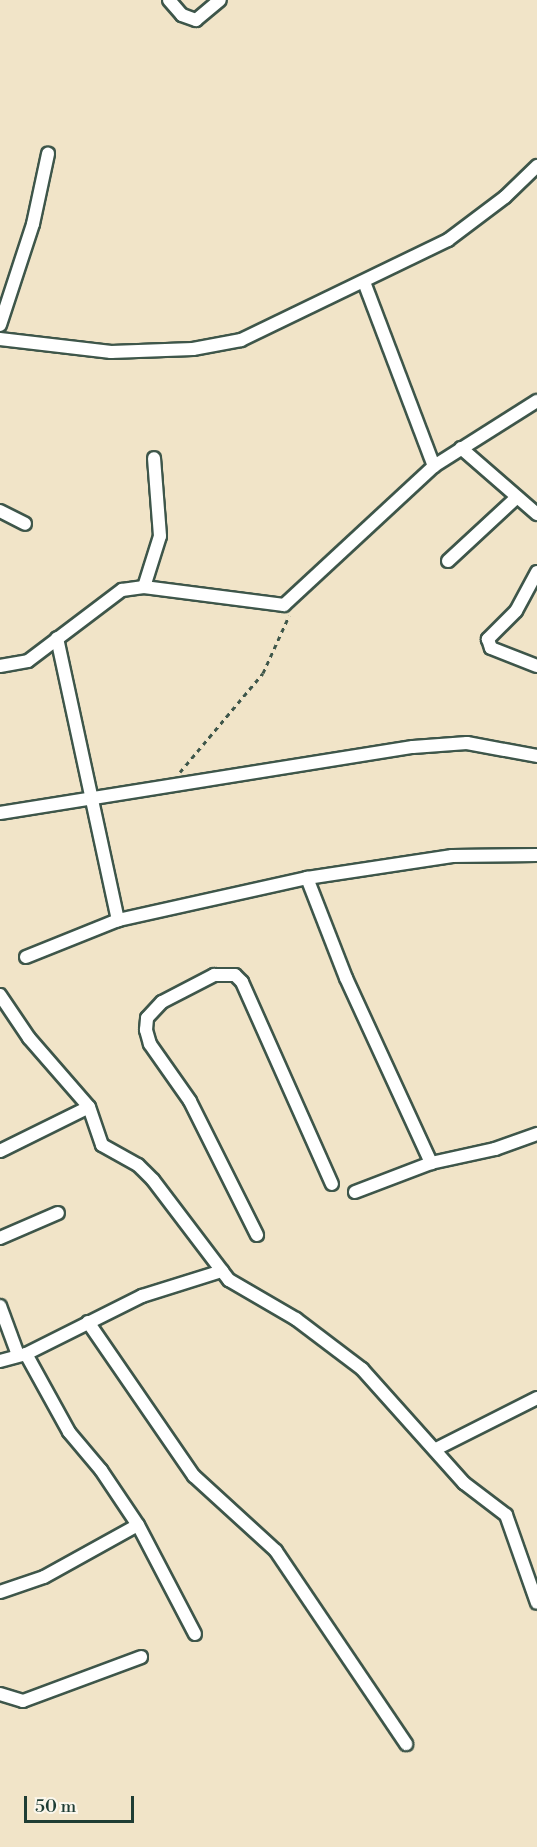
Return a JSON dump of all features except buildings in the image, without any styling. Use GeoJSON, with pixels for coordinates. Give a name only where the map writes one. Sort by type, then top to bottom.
{"type":"FeatureCollection","features":[{"type":"Feature","properties":{"kind":"street"},"geometry":{"type":"LineString","coordinates":[[169,0],[183,15],[196,20],[220,0]]}},
{"type":"Feature","properties":{"kind":"street"},"geometry":{"type":"LineString","coordinates":[[0,326],[33,224],[48,154]]}},
{"type":"Feature","properties":{"kind":"street"},"geometry":{"type":"LineString","coordinates":[[0,339],[111,352],[210,347],[261,332],[364,282],[474,223],[537,166]]}},
{"type":"Feature","properties":{"kind":"street"},"geometry":{"type":"LineString","coordinates":[[364,282],[434,466]]}},
{"type":"Feature","properties":{"kind":"street"},"geometry":{"type":"LineString","coordinates":[[0,666],[28,661],[122,590],[144,587],[235,597],[270,605],[284,604],[295,597],[434,466],[537,401]]}},
{"type":"Feature","properties":{"kind":"street"},"geometry":{"type":"LineString","coordinates":[[461,448],[537,514]]}},
{"type":"Feature","properties":{"kind":"street"},"geometry":{"type":"LineString","coordinates":[[144,587],[160,536],[154,458]]}},
{"type":"Feature","properties":{"kind":"street"},"geometry":{"type":"LineString","coordinates":[[448,561],[517,497]]}},
{"type":"Feature","properties":{"kind":"street"},"geometry":{"type":"LineString","coordinates":[[0,512],[25,524]]}},
{"type":"Feature","properties":{"kind":"street"},"geometry":{"type":"LineString","coordinates":[[537,572],[516,611],[488,639],[491,648],[537,666]]}},
{"type":"Feature","properties":{"kind":"street"},"geometry":{"type":"LineString","coordinates":[[57,638],[118,920]]}},
{"type":"Feature","properties":{"kind":"street"},"geometry":{"type":"LineString","coordinates":[[0,813],[413,747],[467,743],[537,756]]}},
{"type":"Feature","properties":{"kind":"street"},"geometry":{"type":"LineString","coordinates":[[26,957],[118,920],[307,878],[452,856],[537,855]]}},
{"type":"Feature","properties":{"kind":"street"},"geometry":{"type":"LineString","coordinates":[[307,878],[346,978],[430,1163]]}},
{"type":"Feature","properties":{"kind":"street"},"geometry":{"type":"LineString","coordinates":[[257,1235],[190,1101],[150,1044],[146,1030],[147,1018],[162,1002],[214,975],[235,975],[242,982],[332,1184]]}},
{"type":"Feature","properties":{"kind":"street"},"geometry":{"type":"LineString","coordinates":[[0,995],[29,1038],[89,1107],[102,1144],[138,1165],[153,1180],[229,1280],[296,1319],[362,1369],[436,1449],[464,1483],[506,1515],[537,1603]]}},
{"type":"Feature","properties":{"kind":"street"},"geometry":{"type":"LineString","coordinates":[[0,1151],[89,1107]]}},
{"type":"Feature","properties":{"kind":"street"},"geometry":{"type":"LineString","coordinates":[[355,1192],[430,1163],[495,1149],[537,1134]]}},
{"type":"Feature","properties":{"kind":"street"},"geometry":{"type":"LineString","coordinates":[[0,1238],[58,1213]]}},
{"type":"Feature","properties":{"kind":"street"},"geometry":{"type":"LineString","coordinates":[[0,1362],[22,1354],[142,1296],[222,1271]]}},
{"type":"Feature","properties":{"kind":"street"},"geometry":{"type":"LineString","coordinates":[[0,1306],[22,1354],[69,1432],[101,1470],[138,1525],[195,1634]]}},
{"type":"Feature","properties":{"kind":"street"},"geometry":{"type":"LineString","coordinates":[[88,1322],[194,1476],[276,1551],[406,1744]]}},
{"type":"Feature","properties":{"kind":"street"},"geometry":{"type":"LineString","coordinates":[[436,1449],[537,1398]]}},
{"type":"Feature","properties":{"kind":"street"},"geometry":{"type":"LineString","coordinates":[[0,1592],[44,1577],[138,1525]]}},
{"type":"Feature","properties":{"kind":"street"},"geometry":{"type":"LineString","coordinates":[[0,1694],[23,1701],[141,1657]]}},
{"type":"Feature","properties":{"kind":"path"},"geometry":{"type":"LineString","coordinates":[[170,785],[263,673],[295,597]]}}]}
